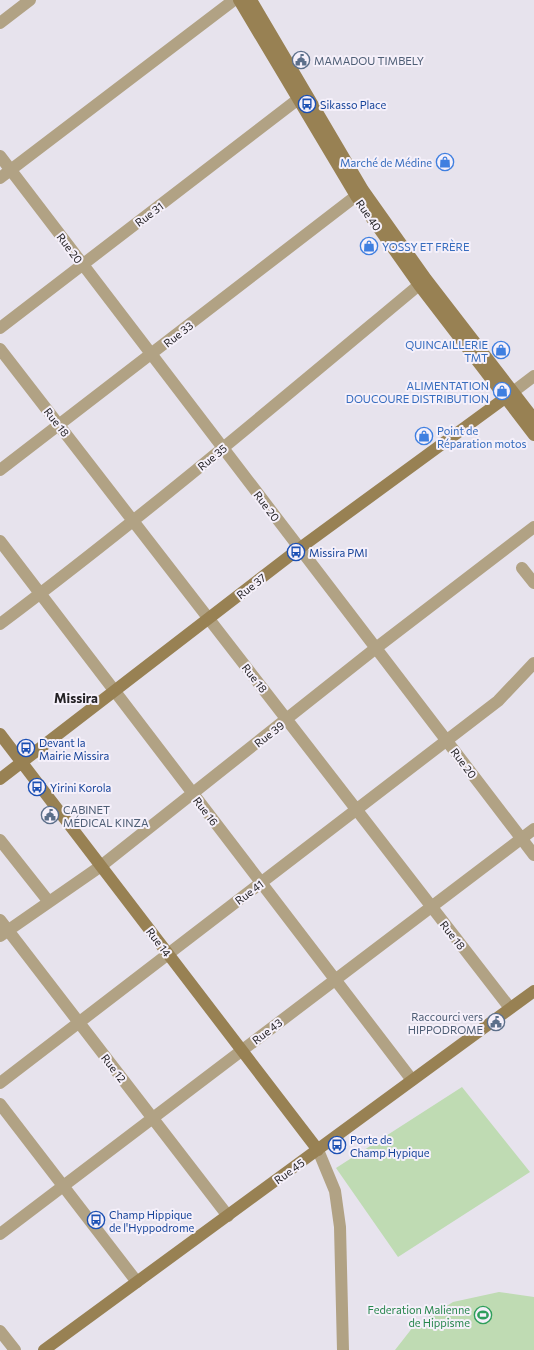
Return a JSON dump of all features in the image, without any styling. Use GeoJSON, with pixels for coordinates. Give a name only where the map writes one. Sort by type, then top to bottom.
{"type":"FeatureCollection","features":[{"type":"Feature","properties":{"kind":"street"},"geometry":{"type":"LineString","coordinates":[[0,23],[30,0]]}},
{"type":"Feature","properties":{"kind":"street"},"geometry":{"type":"LineString","coordinates":[[0,178],[234,0]]}},
{"type":"Feature","properties":{"kind":"street","name":"Rue 40"},"geometry":{"type":"LineString","coordinates":[[239,0],[297,100],[356,196],[419,286],[509,395],[534,419]]}},
{"type":"Feature","properties":{"kind":"street","name":"Rue 40"},"geometry":{"type":"LineString","coordinates":[[251,0],[363,190],[509,395],[534,435]]}},
{"type":"Feature","properties":{"kind":"street","name":"Rue 31"},"geometry":{"type":"LineString","coordinates":[[0,328],[297,100]]}},
{"type":"Feature","properties":{"kind":"street","name":"Rue 20"},"geometry":{"type":"LineString","coordinates":[[0,156],[534,855]]}},
{"type":"Feature","properties":{"kind":"street","name":"Rue 33"},"geometry":{"type":"LineString","coordinates":[[0,470],[356,196]]}},
{"type":"Feature","properties":{"kind":"street","name":"Rue 35"},"geometry":{"type":"LineString","coordinates":[[0,624],[133,521],[419,286]]}},
{"type":"Feature","properties":{"kind":"street","name":"Rue 18"},"geometry":{"type":"LineString","coordinates":[[0,349],[510,1008]]}},
{"type":"Feature","properties":{"kind":"street"},"geometry":{"type":"LineString","coordinates":[[509,395],[534,376]]}},
{"type":"Feature","properties":{"kind":"street","name":"Rue 37"},"geometry":{"type":"LineString","coordinates":[[0,779],[300,548],[509,395]]}},
{"type":"Feature","properties":{"kind":"street","name":"Rue 39"},"geometry":{"type":"LineString","coordinates":[[4,934],[101,866],[376,648],[534,527]]}},
{"type":"Feature","properties":{"kind":"street","name":"Rue 16"},"geometry":{"type":"LineString","coordinates":[[0,541],[412,1080]]}},
{"type":"Feature","properties":{"kind":"street"},"geometry":{"type":"LineString","coordinates":[[522,568],[534,583]]}},
{"type":"Feature","properties":{"kind":"street","name":"Rue 41"},"geometry":{"type":"LineString","coordinates":[[0,1083],[498,701],[534,663]]}},
{"type":"Feature","properties":{"kind":"street","name":"Rue 14"},"geometry":{"type":"LineString","coordinates":[[0,734],[318,1150]]}},
{"type":"Feature","properties":{"kind":"street","name":"Rue 43"},"geometry":{"type":"LineString","coordinates":[[0,1234],[534,829]]}},
{"type":"Feature","properties":{"kind":"street"},"geometry":{"type":"LineString","coordinates":[[0,840],[48,902]]}},
{"type":"Feature","properties":{"kind":"street","name":"Rue 12"},"geometry":{"type":"LineString","coordinates":[[0,920],[4,934],[79,1023],[228,1216]]}},
{"type":"Feature","properties":{"kind":"street","name":"Rue 45"},"geometry":{"type":"LineString","coordinates":[[44,1350],[510,1008],[533,994]]}},
{"type":"Feature","properties":{"kind":"street"},"geometry":{"type":"LineString","coordinates":[[0,1104],[137,1282]]}},
{"type":"Feature","properties":{"kind":"street"},"geometry":{"type":"LineString","coordinates":[[318,1150],[335,1191],[340,1226],[342,1350]]}},
{"type":"Feature","properties":{"kind":"street"},"geometry":{"type":"LineString","coordinates":[[0,1331],[14,1350]]}},
{"type":"Feature","properties":{"kind":"green space"},"geometry":{"type":"Polygon","coordinates":[[[462,1087],[530,1172],[398,1257],[336,1168],[462,1087]]]}},
{"type":"Feature","properties":{"kind":"green space","name":"Federation Malienne de Hippisme"},"geometry":{"type":"Polygon","coordinates":[[[499,1292],[534,1297],[534,1350],[395,1350],[413,1327],[453,1302],[499,1292]]]}},
{"type":"Feature","properties":{"kind":"place","name":"MAMADOU TIMBELY"},"geometry":{"type":"Point","coordinates":[301,60]}},
{"type":"Feature","properties":{"kind":"place","name":"Sikasso Place"},"geometry":{"type":"Point","coordinates":[307,104]}},
{"type":"Feature","properties":{"kind":"place","name":"Marché de Médine"},"geometry":{"type":"Point","coordinates":[445,162]}},
{"type":"Feature","properties":{"kind":"place","name":"YOSSY ET FRÈRE"},"geometry":{"type":"Point","coordinates":[369,246]}},
{"type":"Feature","properties":{"kind":"place","name":"QUINCAILLERIE TMT"},"geometry":{"type":"Point","coordinates":[501,350]}},
{"type":"Feature","properties":{"kind":"place","name":"ALIMENTATION DOUCOURE DISTRIBUTION"},"geometry":{"type":"Point","coordinates":[502,391]}},
{"type":"Feature","properties":{"kind":"place","name":"Point de Réparation motos"},"geometry":{"type":"Point","coordinates":[424,436]}},
{"type":"Feature","properties":{"kind":"place","name":"Missira PMI"},"geometry":{"type":"Point","coordinates":[296,552]}},
{"type":"Feature","properties":{"kind":"place","name":"Devant la Mairie Missira"},"geometry":{"type":"Point","coordinates":[26,748]}},
{"type":"Feature","properties":{"kind":"place","name":"Yirini Korola"},"geometry":{"type":"Point","coordinates":[37,787]}},
{"type":"Feature","properties":{"kind":"place","name":"CABINET MÉDICAL KINZA"},"geometry":{"type":"Point","coordinates":[50,815]}},
{"type":"Feature","properties":{"kind":"place","name":"Raccourci vers HIPPODROME"},"geometry":{"type":"Point","coordinates":[496,1022]}},
{"type":"Feature","properties":{"kind":"place","name":"Porte de Champ Hypique"},"geometry":{"type":"Point","coordinates":[337,1145]}},
{"type":"Feature","properties":{"kind":"place","name":"Champ Hippique de l'Hyppodrome"},"geometry":{"type":"Point","coordinates":[96,1220]}},
{"type":"Feature","properties":{"kind":"place","name":"Federation Malienne de Hippisme"},"geometry":{"type":"Point","coordinates":[483,1315]}},
{"type":"Feature","properties":{"kind":"district","name":"Missira"},"geometry":{"type":"Point","coordinates":[76,698]}}]}
